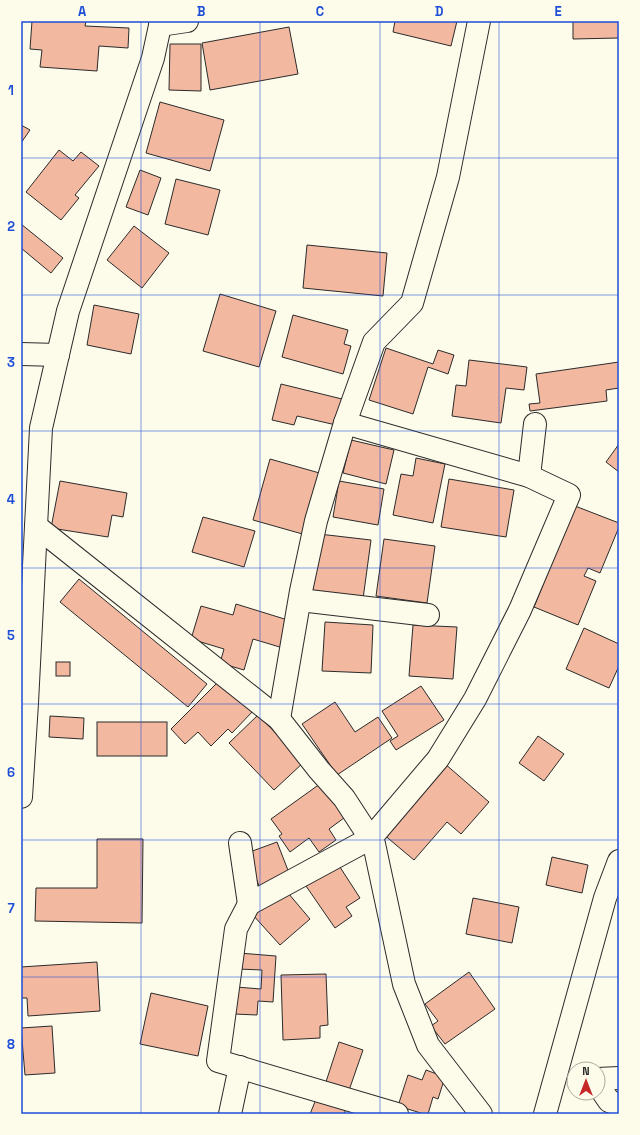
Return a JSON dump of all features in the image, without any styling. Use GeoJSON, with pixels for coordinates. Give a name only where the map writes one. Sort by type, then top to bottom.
{"type":"FeatureCollection","features":[{"type":"Feature","properties":{"kind":"street"},"geometry":{"type":"LineString","coordinates":[[21,797],[41,428],[68,311],[153,58],[161,23],[187,21]]}},
{"type":"Feature","properties":{"kind":"street"},"geometry":{"type":"LineString","coordinates":[[279,719],[300,600],[316,521],[345,423],[374,342],[412,303],[448,177],[479,21]]}},
{"type":"Feature","properties":{"kind":"street"},"geometry":{"type":"LineString","coordinates":[[24,350],[58,355]]}},
{"type":"Feature","properties":{"kind":"street"},"geometry":{"type":"LineString","coordinates":[[345,423],[528,476],[569,495],[520,610],[475,699],[438,759],[371,838],[249,904],[236,928],[218,1061],[397,1114]]}},
{"type":"Feature","properties":{"kind":"street"},"geometry":{"type":"LineString","coordinates":[[528,476],[535,424]]}},
{"type":"Feature","properties":{"kind":"street"},"geometry":{"type":"LineString","coordinates":[[36,526],[279,719],[319,770],[344,798],[374,844],[404,984],[428,1045],[481,1114]]}},
{"type":"Feature","properties":{"kind":"street"},"geometry":{"type":"LineString","coordinates":[[300,600],[428,615]]}},
{"type":"Feature","properties":{"kind":"street"},"geometry":{"type":"LineString","coordinates":[[240,843],[249,904]]}},
{"type":"Feature","properties":{"kind":"street"},"geometry":{"type":"LineString","coordinates":[[545,1114],[565,1076],[605,898],[619,860]]}},
{"type":"Feature","properties":{"kind":"street"},"geometry":{"type":"LineString","coordinates":[[230,1114],[240,1067]]}},
{"type":"Feature","properties":{"kind":"street"},"geometry":{"type":"LineString","coordinates":[[606,1079],[619,1078]]}},
{"type":"Feature","properties":{"kind":"street"},"geometry":{"type":"LineString","coordinates":[[606,1097],[609,1101],[619,1105]]}},
{"type":"Feature","properties":{"kind":"building"},"geometry":{"type":"Polygon","coordinates":[[[32,21],[86,21],[85,26],[129,28],[128,48],[99,46],[97,71],[40,67],[42,50],[30,49],[32,21]]]}},
{"type":"Feature","properties":{"kind":"building"},"geometry":{"type":"Polygon","coordinates":[[[395,21],[457,21],[451,46],[393,32],[395,21]]]}},
{"type":"Feature","properties":{"kind":"building"},"geometry":{"type":"Polygon","coordinates":[[[573,21],[619,21],[619,38],[573,39],[573,21]]]}},
{"type":"Feature","properties":{"kind":"building"},"geometry":{"type":"Polygon","coordinates":[[[289,27],[298,74],[210,90],[202,43],[289,27]]]}},
{"type":"Feature","properties":{"kind":"building"},"geometry":{"type":"Polygon","coordinates":[[[170,44],[201,44],[201,91],[169,90],[170,44]]]}},
{"type":"Feature","properties":{"kind":"building"},"geometry":{"type":"Polygon","coordinates":[[[160,102],[224,120],[210,171],[146,153],[160,102]]]}},
{"type":"Feature","properties":{"kind":"building"},"geometry":{"type":"Polygon","coordinates":[[[21,125],[30,130],[21,143],[21,125]]]}},
{"type":"Feature","properties":{"kind":"building"},"geometry":{"type":"Polygon","coordinates":[[[59,150],[73,161],[81,152],[99,166],[75,195],[79,198],[61,220],[26,192],[59,150]]]}},
{"type":"Feature","properties":{"kind":"building"},"geometry":{"type":"Polygon","coordinates":[[[140,170],[161,178],[148,215],[126,207],[140,170]]]}},
{"type":"Feature","properties":{"kind":"building"},"geometry":{"type":"Polygon","coordinates":[[[176,179],[220,190],[208,235],[165,224],[176,179]]]}},
{"type":"Feature","properties":{"kind":"building"},"geometry":{"type":"Polygon","coordinates":[[[21,224],[63,258],[51,273],[21,248],[21,224]]]}},
{"type":"Feature","properties":{"kind":"building"},"geometry":{"type":"Polygon","coordinates":[[[134,226],[169,253],[142,288],[107,260],[134,226]]]}},
{"type":"Feature","properties":{"kind":"building"},"geometry":{"type":"Polygon","coordinates":[[[307,245],[387,253],[383,296],[303,288],[307,245]]]}},
{"type":"Feature","properties":{"kind":"building"},"geometry":{"type":"Polygon","coordinates":[[[220,294],[276,311],[259,367],[203,351],[220,294]]]}},
{"type":"Feature","properties":{"kind":"building"},"geometry":{"type":"Polygon","coordinates":[[[94,305],[139,314],[131,354],[87,345],[94,305]]]}},
{"type":"Feature","properties":{"kind":"building"},"geometry":{"type":"Polygon","coordinates":[[[293,315],[348,330],[344,344],[351,346],[343,374],[282,357],[293,315]]]}},
{"type":"Feature","properties":{"kind":"building"},"geometry":{"type":"Polygon","coordinates":[[[386,348],[433,364],[438,350],[454,355],[448,374],[428,367],[413,414],[369,400],[386,348]]]}},
{"type":"Feature","properties":{"kind":"building"},"geometry":{"type":"Polygon","coordinates":[[[469,360],[527,367],[524,390],[506,388],[501,423],[452,416],[456,385],[466,386],[469,360]]]}},
{"type":"Feature","properties":{"kind":"building"},"geometry":{"type":"Polygon","coordinates":[[[619,362],[619,388],[606,390],[607,401],[530,411],[529,404],[540,403],[536,374],[619,362]]]}},
{"type":"Feature","properties":{"kind":"building"},"geometry":{"type":"Polygon","coordinates":[[[281,384],[342,399],[336,425],[297,416],[294,425],[272,420],[281,384]]]}},
{"type":"Feature","properties":{"kind":"building"},"geometry":{"type":"Polygon","coordinates":[[[351,440],[394,450],[386,484],[343,473],[351,440]]]}},
{"type":"Feature","properties":{"kind":"building"},"geometry":{"type":"Polygon","coordinates":[[[619,444],[619,472],[606,462],[619,444]]]}},
{"type":"Feature","properties":{"kind":"building"},"geometry":{"type":"Polygon","coordinates":[[[416,458],[445,464],[433,523],[393,515],[401,474],[413,476],[416,458]]]}},
{"type":"Feature","properties":{"kind":"building"},"geometry":{"type":"Polygon","coordinates":[[[270,459],[323,474],[306,535],[253,520],[270,459]]]}},
{"type":"Feature","properties":{"kind":"building"},"geometry":{"type":"Polygon","coordinates":[[[449,479],[514,490],[506,537],[441,527],[449,479]]]}},
{"type":"Feature","properties":{"kind":"building"},"geometry":{"type":"Polygon","coordinates":[[[60,481],[127,493],[123,517],[112,515],[108,537],[51,528],[60,481]]]}},
{"type":"Feature","properties":{"kind":"building"},"geometry":{"type":"Polygon","coordinates":[[[339,481],[384,489],[378,525],[333,517],[339,481]]]}},
{"type":"Feature","properties":{"kind":"building"},"geometry":{"type":"Polygon","coordinates":[[[575,506],[619,523],[619,527],[600,573],[588,568],[584,576],[596,581],[578,625],[534,607],[575,506]]]}},
{"type":"Feature","properties":{"kind":"building"},"geometry":{"type":"Polygon","coordinates":[[[203,517],[255,531],[244,567],[192,552],[203,517]]]}},
{"type":"Feature","properties":{"kind":"building"},"geometry":{"type":"Polygon","coordinates":[[[319,534],[371,540],[363,599],[311,593],[319,534]]]}},
{"type":"Feature","properties":{"kind":"building"},"geometry":{"type":"Polygon","coordinates":[[[384,539],[435,546],[427,603],[376,596],[384,539]]]}},
{"type":"Feature","properties":{"kind":"building"},"geometry":{"type":"Polygon","coordinates":[[[79,579],[207,684],[188,707],[60,602],[79,579]]]}},
{"type":"Feature","properties":{"kind":"building"},"geometry":{"type":"Polygon","coordinates":[[[236,604],[291,621],[283,648],[253,639],[244,670],[220,663],[224,649],[191,639],[201,606],[233,615],[236,604]]]}},
{"type":"Feature","properties":{"kind":"building"},"geometry":{"type":"Polygon","coordinates":[[[325,622],[373,625],[371,673],[322,671],[325,622]]]}},
{"type":"Feature","properties":{"kind":"building"},"geometry":{"type":"Polygon","coordinates":[[[413,625],[457,627],[453,679],[409,676],[413,625]]]}},
{"type":"Feature","properties":{"kind":"building"},"geometry":{"type":"Polygon","coordinates":[[[584,628],[619,644],[619,666],[609,688],[566,669],[584,628]]]}},
{"type":"Feature","properties":{"kind":"building"},"geometry":{"type":"Polygon","coordinates":[[[56,662],[70,662],[70,676],[56,676],[56,662]]]}},
{"type":"Feature","properties":{"kind":"building"},"geometry":{"type":"Polygon","coordinates":[[[221,679],[253,711],[232,733],[228,729],[211,746],[198,732],[185,744],[171,729],[221,679]]]}},
{"type":"Feature","properties":{"kind":"building"},"geometry":{"type":"Polygon","coordinates":[[[421,686],[444,720],[396,750],[390,741],[398,736],[382,711],[421,686]]]}},
{"type":"Feature","properties":{"kind":"building"},"geometry":{"type":"Polygon","coordinates":[[[335,702],[355,732],[378,717],[392,738],[337,775],[302,724],[335,702]]]}},
{"type":"Feature","properties":{"kind":"building"},"geometry":{"type":"Polygon","coordinates":[[[258,715],[304,762],[274,790],[229,743],[258,715]]]}},
{"type":"Feature","properties":{"kind":"building"},"geometry":{"type":"Polygon","coordinates":[[[50,716],[84,718],[83,739],[49,737],[50,716]]]}},
{"type":"Feature","properties":{"kind":"building"},"geometry":{"type":"Polygon","coordinates":[[[97,722],[167,722],[167,756],[97,756],[97,722]]]}},
{"type":"Feature","properties":{"kind":"building"},"geometry":{"type":"Polygon","coordinates":[[[538,736],[564,754],[544,781],[519,763],[538,736]]]}},
{"type":"Feature","properties":{"kind":"building"},"geometry":{"type":"Polygon","coordinates":[[[444,763],[489,802],[461,834],[447,822],[414,860],[383,834],[444,763]]]}},
{"type":"Feature","properties":{"kind":"building"},"geometry":{"type":"Polygon","coordinates":[[[324,781],[348,815],[329,829],[336,840],[319,852],[309,838],[290,852],[279,836],[282,834],[271,819],[324,781]]]}},
{"type":"Feature","properties":{"kind":"building"},"geometry":{"type":"Polygon","coordinates":[[[97,839],[143,839],[142,923],[35,921],[36,888],[97,888],[97,839]]]}},
{"type":"Feature","properties":{"kind":"building"},"geometry":{"type":"Polygon","coordinates":[[[277,842],[291,878],[260,889],[247,853],[277,842]]]}},
{"type":"Feature","properties":{"kind":"building"},"geometry":{"type":"Polygon","coordinates":[[[552,857],[588,865],[582,893],[546,885],[552,857]]]}},
{"type":"Feature","properties":{"kind":"building"},"geometry":{"type":"Polygon","coordinates":[[[338,864],[360,898],[346,907],[352,916],[335,928],[306,886],[338,864]]]}},
{"type":"Feature","properties":{"kind":"building"},"geometry":{"type":"Polygon","coordinates":[[[283,887],[310,919],[280,945],[252,914],[283,887]]]}},
{"type":"Feature","properties":{"kind":"building"},"geometry":{"type":"Polygon","coordinates":[[[473,898],[519,907],[512,943],[466,934],[473,898]]]}},
{"type":"Feature","properties":{"kind":"building"},"geometry":{"type":"Polygon","coordinates":[[[239,953],[276,956],[273,1002],[258,1001],[257,1015],[234,1014],[236,987],[261,989],[262,970],[238,969],[239,953]]]}},
{"type":"Feature","properties":{"kind":"building"},"geometry":{"type":"Polygon","coordinates":[[[97,962],[100,1011],[28,1016],[27,998],[21,998],[21,967],[97,962]]]}},
{"type":"Feature","properties":{"kind":"building"},"geometry":{"type":"Polygon","coordinates":[[[469,972],[495,1009],[445,1044],[431,1026],[438,1021],[425,1004],[469,972]]]}},
{"type":"Feature","properties":{"kind":"building"},"geometry":{"type":"Polygon","coordinates":[[[326,974],[328,1025],[320,1026],[320,1038],[283,1040],[281,975],[326,974]]]}},
{"type":"Feature","properties":{"kind":"building"},"geometry":{"type":"Polygon","coordinates":[[[151,993],[208,1006],[198,1056],[140,1044],[151,993]]]}},
{"type":"Feature","properties":{"kind":"building"},"geometry":{"type":"Polygon","coordinates":[[[52,1026],[55,1073],[25,1075],[21,1028],[52,1026]]]}},
{"type":"Feature","properties":{"kind":"building"},"geometry":{"type":"Polygon","coordinates":[[[339,1042],[363,1050],[346,1099],[323,1091],[339,1042]]]}},
{"type":"Feature","properties":{"kind":"building"},"geometry":{"type":"Polygon","coordinates":[[[426,1070],[445,1077],[438,1099],[433,1097],[428,1114],[398,1106],[408,1075],[422,1080],[426,1070]]]}},
{"type":"Feature","properties":{"kind":"building"},"geometry":{"type":"Polygon","coordinates":[[[319,1092],[348,1104],[344,1114],[310,1114],[319,1092]]]}}]}
